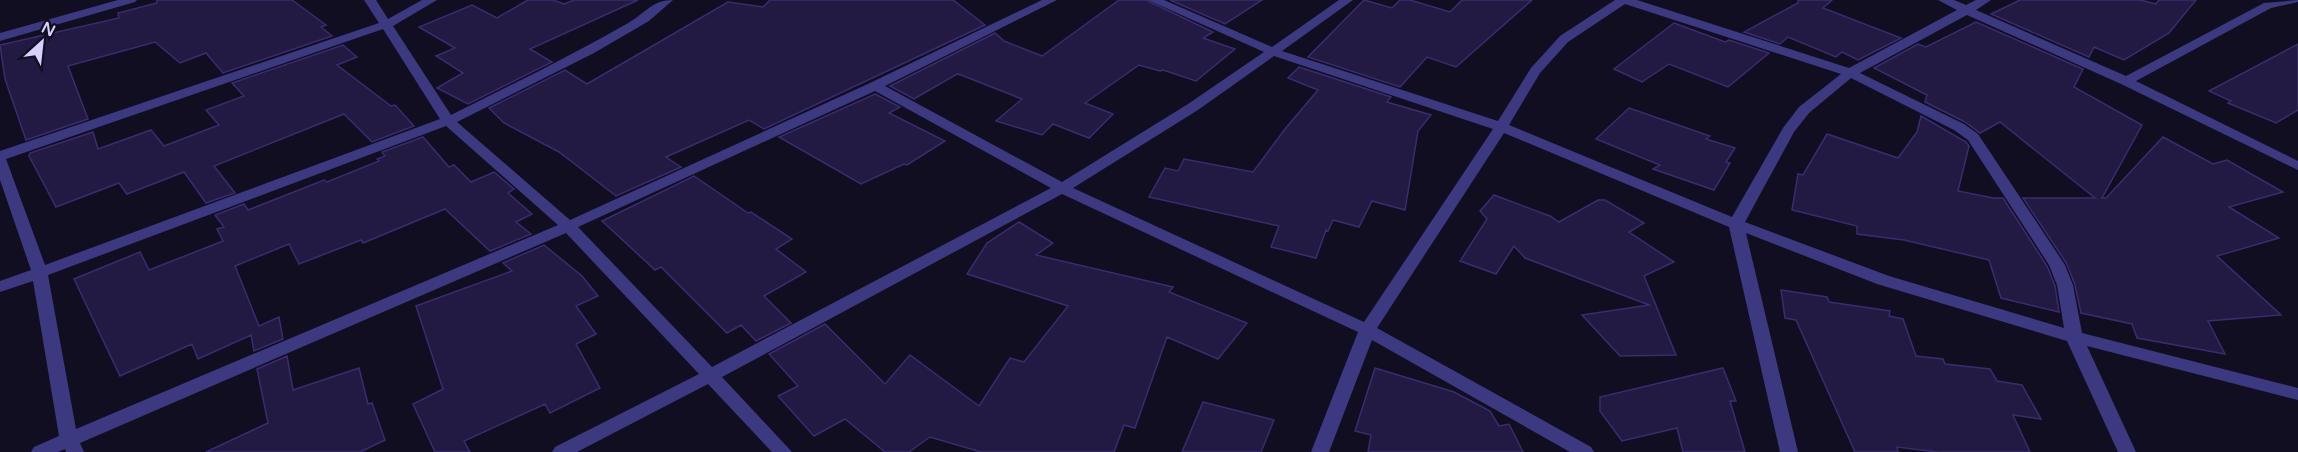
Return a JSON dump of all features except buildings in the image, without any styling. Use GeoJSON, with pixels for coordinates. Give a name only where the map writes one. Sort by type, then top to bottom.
{"type":"FeatureCollection","features":[{"type":"Feature","properties":{"kind":"street"},"geometry":{"type":"LineString","coordinates":[[0,37],[131,0]]}},
{"type":"Feature","properties":{"kind":"street"},"geometry":{"type":"LineString","coordinates":[[370,0],[448,121],[568,226],[783,452]]}},
{"type":"Feature","properties":{"kind":"street"},"geometry":{"type":"LineString","coordinates":[[72,446],[39,271],[0,158],[387,24],[431,0]]}},
{"type":"Feature","properties":{"kind":"street"},"geometry":{"type":"LineString","coordinates":[[0,287],[448,121],[590,50],[645,18],[667,0]]}},
{"type":"Feature","properties":{"kind":"street"},"geometry":{"type":"LineString","coordinates":[[39,452],[72,446],[568,226],[875,86],[1051,0]]}},
{"type":"Feature","properties":{"kind":"street"},"geometry":{"type":"LineString","coordinates":[[1154,0],[1275,52],[1501,127],[1736,224],[1883,280],[2074,337],[2298,394]]}},
{"type":"Feature","properties":{"kind":"street"},"geometry":{"type":"LineString","coordinates":[[561,452],[710,376],[1062,188],[1193,107],[1347,0]]}},
{"type":"Feature","properties":{"kind":"street"},"geometry":{"type":"LineString","coordinates":[[1320,452],[1367,330],[1501,127],[1535,71],[1564,39],[1624,0],[1850,73],[1959,127],[1973,138],[2057,265],[2065,285],[2074,337],[2127,452]]}},
{"type":"Feature","properties":{"kind":"street"},"geometry":{"type":"LineString","coordinates":[[1944,0],[2126,81],[2298,166]]}},
{"type":"Feature","properties":{"kind":"street"},"geometry":{"type":"LineString","coordinates":[[1790,452],[1736,224],[1788,131],[1804,110],[1850,73],[1985,0]]}},
{"type":"Feature","properties":{"kind":"street"},"geometry":{"type":"LineString","coordinates":[[2126,81],[2268,5],[2294,0]]}},
{"type":"Feature","properties":{"kind":"street"},"geometry":{"type":"LineString","coordinates":[[875,86],[1062,188],[1367,330],[1585,452]]}}]}
